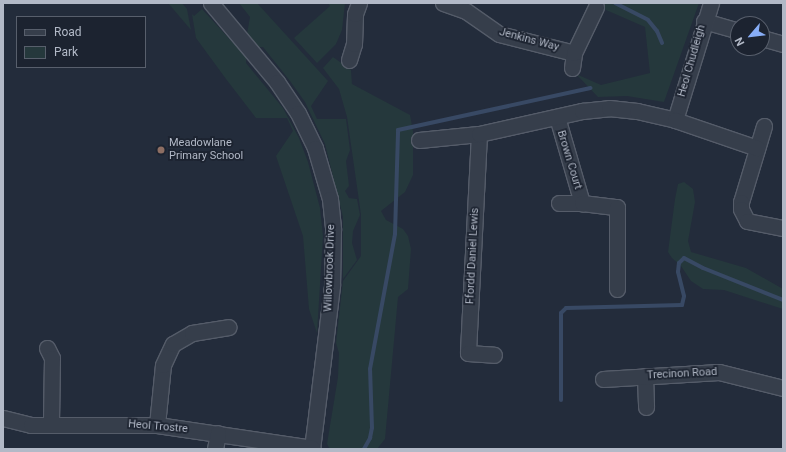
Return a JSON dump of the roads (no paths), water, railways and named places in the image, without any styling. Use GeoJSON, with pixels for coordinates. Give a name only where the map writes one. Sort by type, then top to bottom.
{"type":"FeatureCollection","features":[{"type":"Feature","properties":{"kind":"street","name":"Willowbrook Drive"},"geometry":{"type":"LineString","coordinates":[[211,3],[277,82],[298,113],[315,148],[330,199],[333,230],[332,286],[312,448]]}},
{"type":"Feature","properties":{"kind":"street"},"geometry":{"type":"LineString","coordinates":[[349,60],[355,40],[355,14],[359,3]]}},
{"type":"Feature","properties":{"kind":"street","name":"Jenkins Way"},"geometry":{"type":"LineString","coordinates":[[443,3],[466,11],[499,34],[574,53]]}},
{"type":"Feature","properties":{"kind":"street","name":"Heol Chudleigh"},"geometry":{"type":"LineString","coordinates":[[675,120],[704,20],[711,3]]}},
{"type":"Feature","properties":{"kind":"street"},"geometry":{"type":"LineString","coordinates":[[572,68],[574,53],[596,7]]}},
{"type":"Feature","properties":{"kind":"street"},"geometry":{"type":"LineString","coordinates":[[704,20],[730,28]]}},
{"type":"Feature","properties":{"kind":"street"},"geometry":{"type":"LineString","coordinates":[[770,40],[783,44]]}},
{"type":"Feature","properties":{"kind":"street"},"geometry":{"type":"LineString","coordinates":[[420,140],[479,134],[582,111],[609,108],[637,110],[675,120],[757,148]]}},
{"type":"Feature","properties":{"kind":"street","name":"Brown Court"},"geometry":{"type":"LineString","coordinates":[[557,117],[582,202]]}},
{"type":"Feature","properties":{"kind":"street"},"geometry":{"type":"LineString","coordinates":[[764,126],[741,202],[741,209],[747,221],[783,228]]}},
{"type":"Feature","properties":{"kind":"street","name":"Ffordd Daniel Lewis"},"geometry":{"type":"LineString","coordinates":[[479,134],[468,353],[494,355]]}},
{"type":"Feature","properties":{"kind":"street","name":"Brown Court"},"geometry":{"type":"LineString","coordinates":[[559,203],[582,202],[617,207],[617,289]]}},
{"type":"Feature","properties":{"kind":"street"},"geometry":{"type":"LineString","coordinates":[[157,425],[163,365],[173,344],[192,333],[229,327]]}},
{"type":"Feature","properties":{"kind":"street"},"geometry":{"type":"LineString","coordinates":[[47,348],[52,358],[51,425]]}},
{"type":"Feature","properties":{"kind":"street","name":"Trecinon Road"},"geometry":{"type":"LineString","coordinates":[[603,378],[719,372],[783,388]]}},
{"type":"Feature","properties":{"kind":"street"},"geometry":{"type":"LineString","coordinates":[[645,376],[646,407]]}},
{"type":"Feature","properties":{"kind":"street","name":"Heol Trostre"},"geometry":{"type":"LineString","coordinates":[[3,418],[31,425],[157,425],[312,448]]}},
{"type":"Feature","properties":{"kind":"street"},"geometry":{"type":"LineString","coordinates":[[215,449],[218,433]]}},
{"type":"Feature","properties":{"kind":"waterway"},"geometry":{"type":"LineString","coordinates":[[615,3],[648,20],[657,31],[662,43]]}},
{"type":"Feature","properties":{"kind":"waterway"},"geometry":{"type":"LineString","coordinates":[[364,449],[370,438],[372,428],[370,369],[395,234],[398,130],[590,88]]}},
{"type":"Feature","properties":{"kind":"waterway"},"geometry":{"type":"LineString","coordinates":[[561,400],[561,313],[566,308],[682,305],[684,296],[678,272],[679,263],[684,258],[703,268],[783,300]]}},
{"type":"Feature","properties":{"kind":"place","name":"Meadowlane Primary School"},"geometry":{"type":"Point","coordinates":[161,150]}}]}
